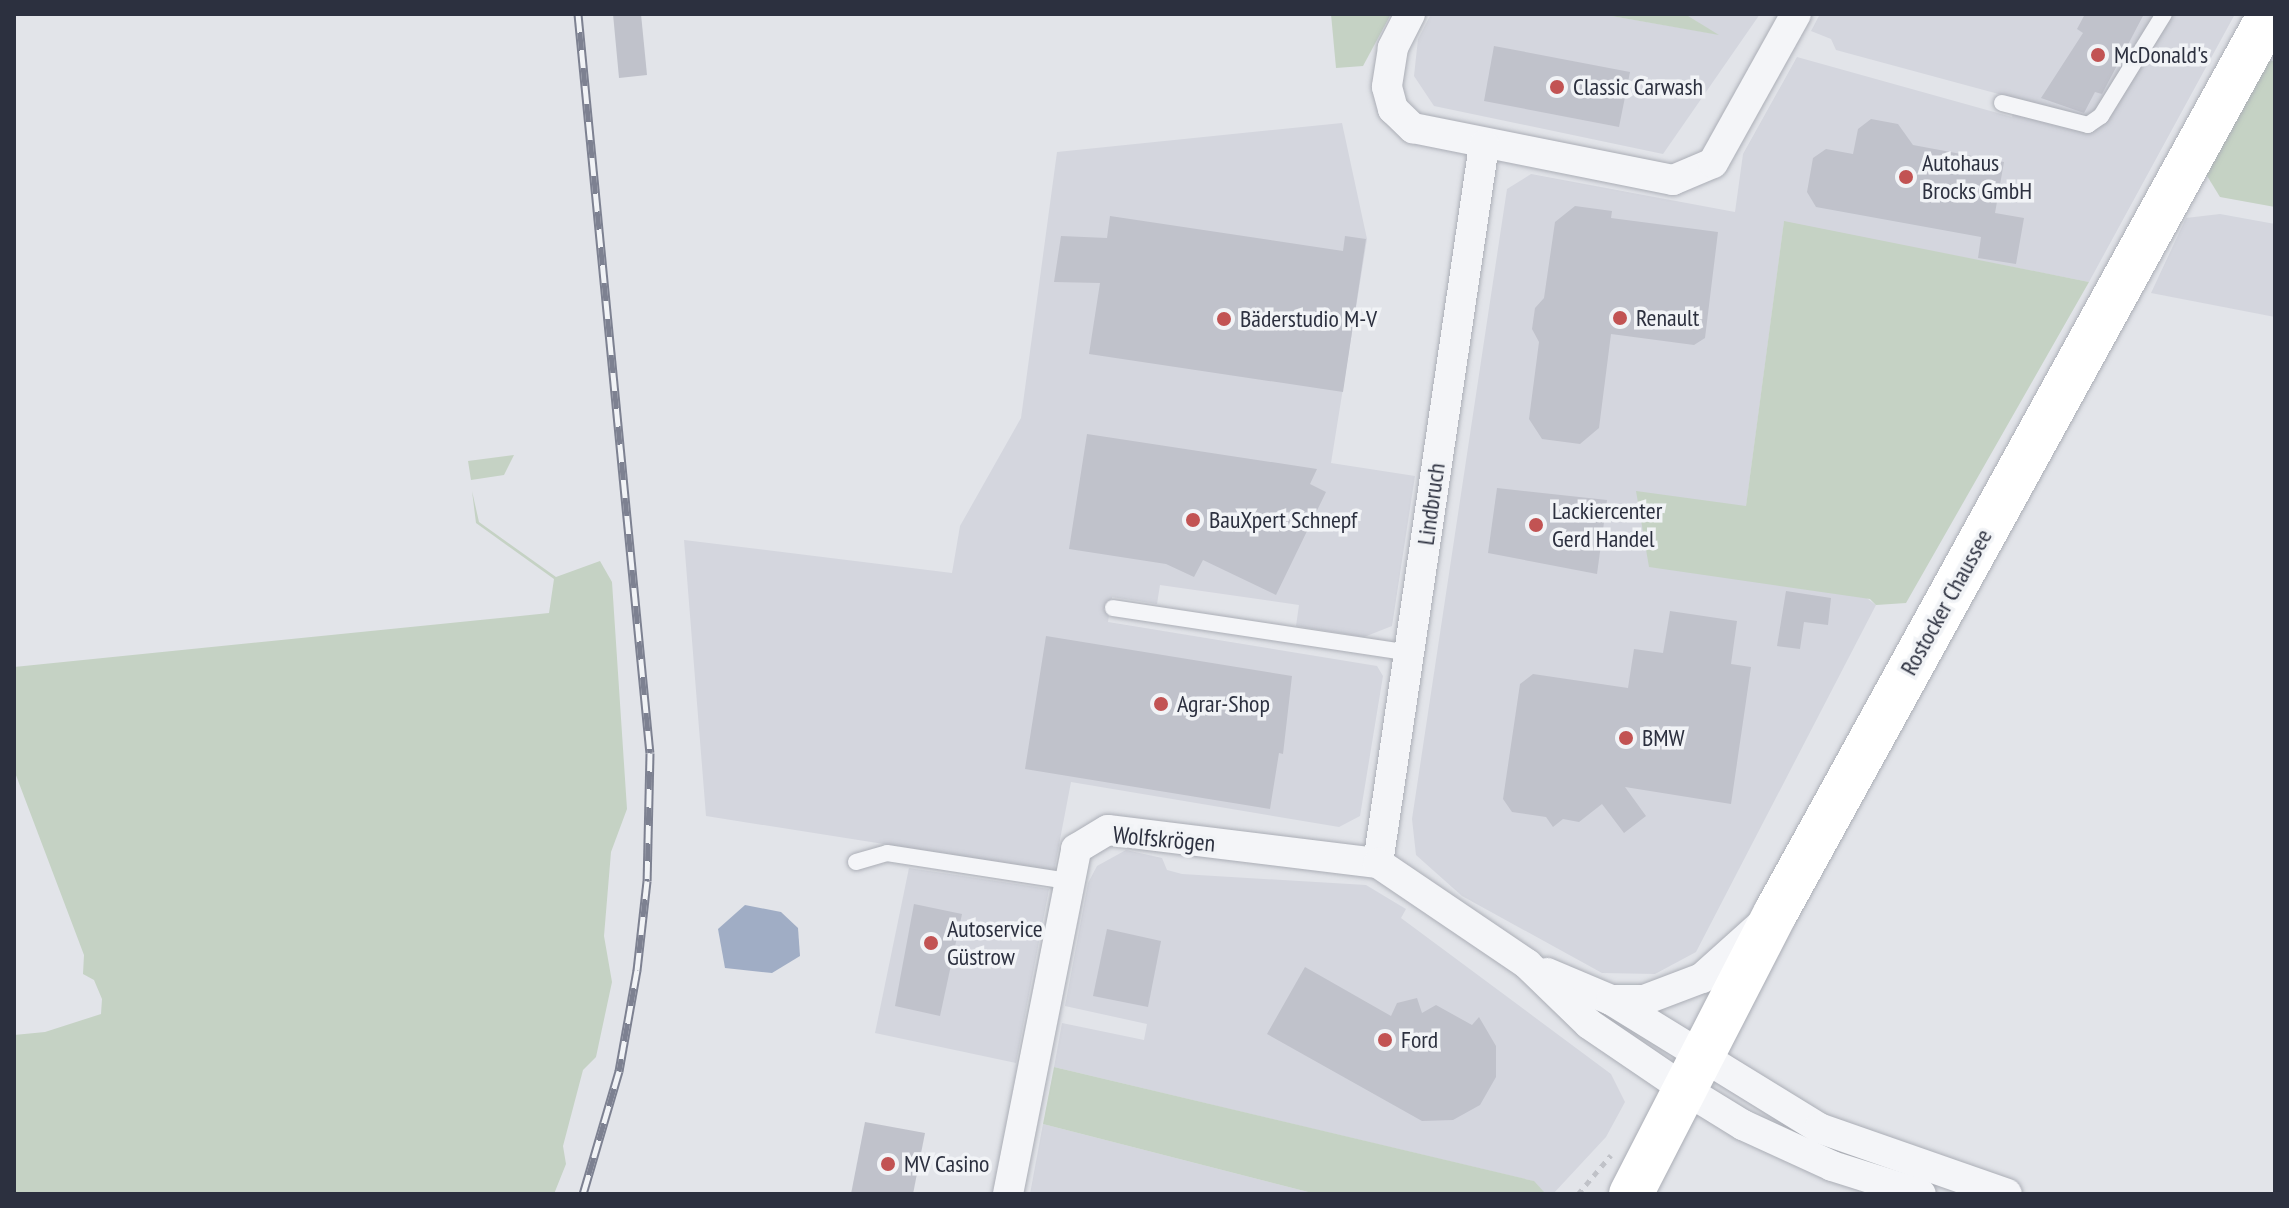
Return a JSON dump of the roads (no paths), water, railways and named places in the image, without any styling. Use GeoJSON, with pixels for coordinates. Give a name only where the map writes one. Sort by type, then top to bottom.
{"type":"FeatureCollection","features":[{"type":"Feature","properties":{"kind":"main road","name":"Rostocker Chaussee"},"geometry":{"type":"LineString","coordinates":[[1631,1194],[1776,912],[2270,14]]}},
{"type":"Feature","properties":{"kind":"street"},"geometry":{"type":"LineString","coordinates":[[1410,14],[1393,48],[1387,87],[1393,109],[1413,128],[1484,145],[1673,180],[1713,163],[1796,14]]}},
{"type":"Feature","properties":{"kind":"street","name":"Lindbruch"},"geometry":{"type":"LineString","coordinates":[[1378,863],[1484,145]]}},
{"type":"Feature","properties":{"kind":"street","name":"Wolfskrögen"},"geometry":{"type":"LineString","coordinates":[[1008,1194],[1076,849],[1108,830],[1378,863],[1527,964],[1589,1024],[1694,1074]]}},
{"type":"Feature","properties":{"kind":"street","name":"Wolfskrögen"},"geometry":{"type":"LineString","coordinates":[[1611,1000],[1644,1000],[1702,978],[1776,912]]}},
{"type":"Feature","properties":{"kind":"street","name":"Wolfskrögen"},"geometry":{"type":"LineString","coordinates":[[1527,964],[1611,1000],[1694,1074]]}},
{"type":"Feature","properties":{"kind":"street"},"geometry":{"type":"LineString","coordinates":[[1694,1074],[1743,1125],[1832,1166],[1921,1194]]}},
{"type":"Feature","properties":{"kind":"street"},"geometry":{"type":"LineString","coordinates":[[1694,1074],[1819,1128],[2007,1194]]}},
{"type":"Feature","properties":{"kind":"lane"},"geometry":{"type":"LineString","coordinates":[[2002,103],[2088,125],[2101,116],[2164,14]]}},
{"type":"Feature","properties":{"kind":"lane"},"geometry":{"type":"LineString","coordinates":[[1113,608],[1409,653]]}},
{"type":"Feature","properties":{"kind":"lane"},"geometry":{"type":"LineString","coordinates":[[856,862],[887,853],[1068,881]]}},
{"type":"Feature","properties":{"kind":"water"},"geometry":{"type":"Polygon","coordinates":[[[745,905],[781,912],[798,928],[800,956],[772,973],[725,968],[718,929],[745,905]]]}},
{"type":"Feature","properties":{"kind":"railway"},"geometry":{"type":"LineString","coordinates":[[578,14],[650,753],[647,881],[637,970],[619,1071],[583,1194]]}},
{"type":"Feature","properties":{"kind":"place","name":"McDonald's"},"geometry":{"type":"Point","coordinates":[2098,55]}},
{"type":"Feature","properties":{"kind":"place","name":"Classic Carwash"},"geometry":{"type":"Point","coordinates":[1557,87]}},
{"type":"Feature","properties":{"kind":"place","name":"Autohaus Brocks GmbH"},"geometry":{"type":"Point","coordinates":[1906,177]}},
{"type":"Feature","properties":{"kind":"place","name":"Renault"},"geometry":{"type":"Point","coordinates":[1620,318]}},
{"type":"Feature","properties":{"kind":"place","name":"Bäderstudio M-V"},"geometry":{"type":"Point","coordinates":[1224,319]}},
{"type":"Feature","properties":{"kind":"place","name":"BauXpert Schnepf"},"geometry":{"type":"Point","coordinates":[1193,520]}},
{"type":"Feature","properties":{"kind":"place","name":"Lackiercenter Gerd Handel"},"geometry":{"type":"Point","coordinates":[1536,525]}},
{"type":"Feature","properties":{"kind":"place","name":"Agrar-Shop"},"geometry":{"type":"Point","coordinates":[1161,704]}},
{"type":"Feature","properties":{"kind":"place","name":"BMW"},"geometry":{"type":"Point","coordinates":[1626,738]}},
{"type":"Feature","properties":{"kind":"place","name":"Autoservice Güstrow"},"geometry":{"type":"Point","coordinates":[931,943]}},
{"type":"Feature","properties":{"kind":"place","name":"Ford"},"geometry":{"type":"Point","coordinates":[1385,1040]}},
{"type":"Feature","properties":{"kind":"place","name":"MV Casino"},"geometry":{"type":"Point","coordinates":[888,1164]}}]}
